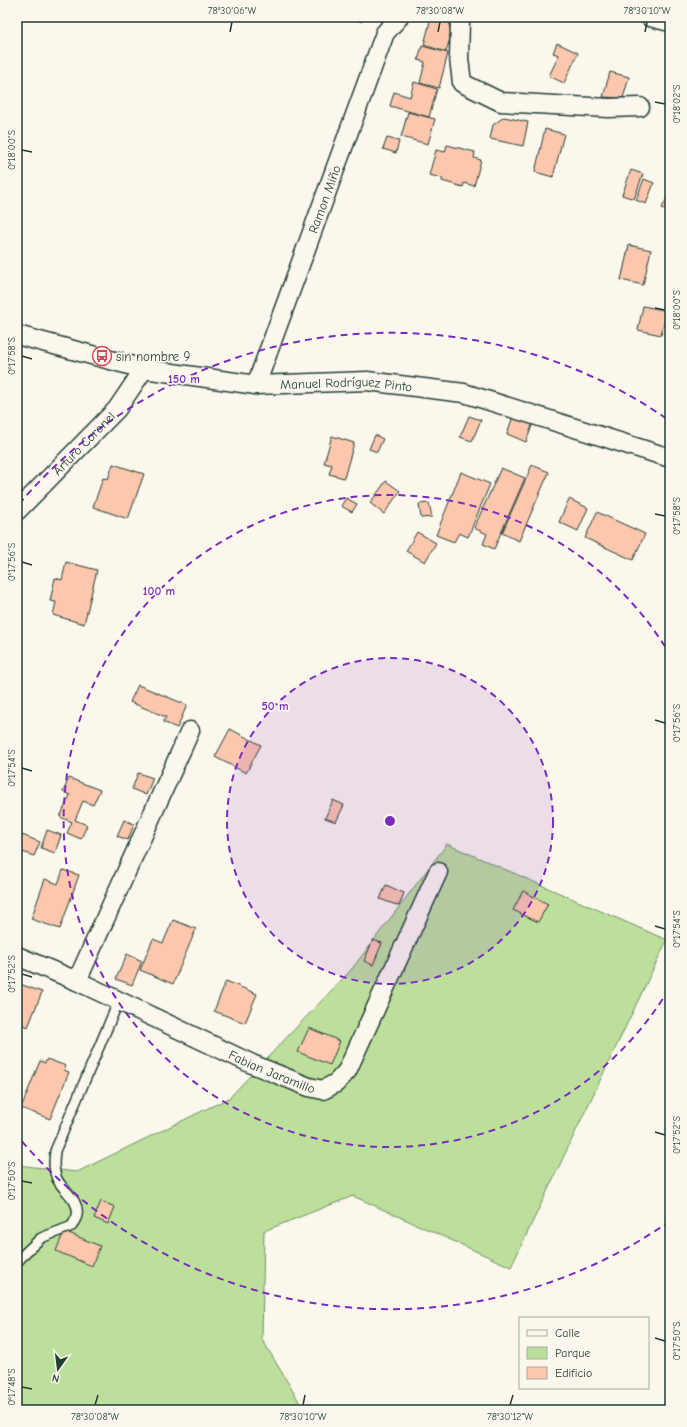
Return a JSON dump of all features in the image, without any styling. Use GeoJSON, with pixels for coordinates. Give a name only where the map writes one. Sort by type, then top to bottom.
{"type":"FeatureCollection","features":[{"type":"Feature","properties":{"kind":"street","name":"Ramon Miño"},"geometry":{"type":"LineString","coordinates":[[256,385],[385,33],[399,17]]}},
{"type":"Feature","properties":{"kind":"street"},"geometry":{"type":"LineString","coordinates":[[459,17],[459,58],[462,83],[494,99],[501,102],[608,108],[640,107]]}},
{"type":"Feature","properties":{"kind":"street"},"geometry":{"type":"LineString","coordinates":[[650,17],[670,22]]}},
{"type":"Feature","properties":{"kind":"street","name":"Manuel Rodríguez Pinto"},"geometry":{"type":"LineString","coordinates":[[17,335],[144,369],[256,385],[367,381],[464,393],[670,458]]}},
{"type":"Feature","properties":{"kind":"street","name":"Arturo Coronel"},"geometry":{"type":"LineString","coordinates":[[17,511],[118,409],[144,369]]}},
{"type":"Feature","properties":{"kind":"street"},"geometry":{"type":"LineString","coordinates":[[77,981],[190,731]]}},
{"type":"Feature","properties":{"kind":"street","name":"Fabian Jaramillo"},"geometry":{"type":"LineString","coordinates":[[17,956],[119,1000],[252,1064],[309,1087],[323,1090],[336,1083],[347,1071],[438,872]]}},
{"type":"Feature","properties":{"kind":"lane"},"geometry":{"type":"LineString","coordinates":[[20,1260],[41,1238],[72,1226],[78,1215],[76,1204],[62,1188],[57,1178],[53,1165],[55,1151],[119,1000]]}},
{"type":"Feature","properties":{"kind":"green space"},"geometry":{"type":"Polygon","coordinates":[[[447,844],[667,940],[511,1267],[353,1196],[264,1231],[262,1339],[304,1410],[17,1410],[17,1165],[77,1172],[229,1098],[351,970],[447,844]]]}},
{"type":"Feature","properties":{"kind":"building"},"geometry":{"type":"Polygon","coordinates":[[[355,17],[366,17],[361,22],[355,17]]]}},
{"type":"Feature","properties":{"kind":"building"},"geometry":{"type":"Polygon","coordinates":[[[431,17],[452,17],[449,27],[453,28],[446,52],[424,45],[431,17]]]}},
{"type":"Feature","properties":{"kind":"building"},"geometry":{"type":"Polygon","coordinates":[[[557,43],[578,53],[564,83],[549,76],[559,55],[553,53],[557,43]]]}},
{"type":"Feature","properties":{"kind":"building"},"geometry":{"type":"Polygon","coordinates":[[[422,46],[448,53],[439,88],[420,83],[425,62],[418,60],[422,46]]]}},
{"type":"Feature","properties":{"kind":"building"},"geometry":{"type":"Polygon","coordinates":[[[610,72],[629,77],[623,98],[603,97],[610,72]]]}},
{"type":"Feature","properties":{"kind":"building"},"geometry":{"type":"Polygon","coordinates":[[[414,82],[437,89],[429,117],[390,106],[394,92],[410,97],[414,82]]]}},
{"type":"Feature","properties":{"kind":"building"},"geometry":{"type":"Polygon","coordinates":[[[408,112],[435,119],[428,144],[401,137],[408,112]]]}},
{"type":"Feature","properties":{"kind":"building"},"geometry":{"type":"Polygon","coordinates":[[[504,117],[528,122],[523,146],[490,139],[493,125],[504,117]]]}},
{"type":"Feature","properties":{"kind":"building"},"geometry":{"type":"Polygon","coordinates":[[[545,129],[564,134],[553,177],[535,172],[545,129]]]}},
{"type":"Feature","properties":{"kind":"building"},"geometry":{"type":"Polygon","coordinates":[[[387,138],[399,141],[396,153],[383,149],[387,138]]]}},
{"type":"Feature","properties":{"kind":"building"},"geometry":{"type":"Polygon","coordinates":[[[447,145],[475,152],[474,158],[481,160],[474,186],[464,183],[463,187],[442,181],[442,178],[429,175],[436,150],[445,152],[447,145]]]}},
{"type":"Feature","properties":{"kind":"building"},"geometry":{"type":"Polygon","coordinates":[[[631,170],[643,174],[634,199],[622,195],[631,170]]]}},
{"type":"Feature","properties":{"kind":"building"},"geometry":{"type":"Polygon","coordinates":[[[644,179],[654,183],[646,204],[636,200],[644,179]]]}},
{"type":"Feature","properties":{"kind":"building"},"geometry":{"type":"Polygon","coordinates":[[[670,192],[670,212],[662,208],[670,192]]]}},
{"type":"Feature","properties":{"kind":"building"},"geometry":{"type":"Polygon","coordinates":[[[629,245],[651,250],[643,285],[621,280],[629,245]]]}},
{"type":"Feature","properties":{"kind":"building"},"geometry":{"type":"Polygon","coordinates":[[[643,306],[667,311],[661,335],[638,330],[643,306]]]}},
{"type":"Feature","properties":{"kind":"building"},"geometry":{"type":"Polygon","coordinates":[[[469,416],[481,420],[472,441],[460,437],[469,416]]]}},
{"type":"Feature","properties":{"kind":"building"},"geometry":{"type":"Polygon","coordinates":[[[513,416],[533,423],[526,442],[507,434],[513,416]]]}},
{"type":"Feature","properties":{"kind":"building"},"geometry":{"type":"Polygon","coordinates":[[[375,435],[383,439],[377,452],[369,449],[375,435]]]}},
{"type":"Feature","properties":{"kind":"building"},"geometry":{"type":"Polygon","coordinates":[[[332,436],[354,443],[344,478],[329,474],[332,465],[324,463],[332,436]]]}},
{"type":"Feature","properties":{"kind":"building"},"geometry":{"type":"Polygon","coordinates":[[[113,464],[144,474],[128,519],[93,507],[103,478],[108,479],[113,464]]]}},
{"type":"Feature","properties":{"kind":"building"},"geometry":{"type":"Polygon","coordinates":[[[532,465],[549,472],[519,541],[502,533],[532,465]]]}},
{"type":"Feature","properties":{"kind":"building"},"geometry":{"type":"Polygon","coordinates":[[[501,468],[525,478],[494,549],[483,544],[487,534],[474,528],[501,468]]]}},
{"type":"Feature","properties":{"kind":"building"},"geometry":{"type":"Polygon","coordinates":[[[461,472],[490,484],[468,537],[459,533],[454,542],[436,535],[461,472]]]}},
{"type":"Feature","properties":{"kind":"building"},"geometry":{"type":"Polygon","coordinates":[[[386,481],[400,491],[384,514],[370,503],[386,481]]]}},
{"type":"Feature","properties":{"kind":"building"},"geometry":{"type":"Polygon","coordinates":[[[346,498],[357,504],[352,512],[341,506],[346,498]]]}},
{"type":"Feature","properties":{"kind":"building"},"geometry":{"type":"Polygon","coordinates":[[[569,499],[588,508],[578,531],[559,522],[569,499]]]}},
{"type":"Feature","properties":{"kind":"building"},"geometry":{"type":"Polygon","coordinates":[[[429,503],[432,517],[421,518],[419,504],[429,503]]]}},
{"type":"Feature","properties":{"kind":"building"},"geometry":{"type":"Polygon","coordinates":[[[597,512],[645,534],[633,560],[585,538],[597,512]]]}},
{"type":"Feature","properties":{"kind":"building"},"geometry":{"type":"Polygon","coordinates":[[[417,532],[436,543],[425,562],[406,551],[417,532]]]}},
{"type":"Feature","properties":{"kind":"building"},"geometry":{"type":"Polygon","coordinates":[[[66,562],[97,570],[84,624],[53,615],[56,602],[50,601],[55,578],[62,580],[66,562]]]}},
{"type":"Feature","properties":{"kind":"building"},"geometry":{"type":"Polygon","coordinates":[[[138,685],[187,705],[177,728],[163,722],[166,717],[130,702],[138,685]]]}},
{"type":"Feature","properties":{"kind":"building"},"geometry":{"type":"Polygon","coordinates":[[[230,729],[261,745],[246,773],[215,757],[230,729]]]}},
{"type":"Feature","properties":{"kind":"building"},"geometry":{"type":"Polygon","coordinates":[[[138,773],[153,778],[146,795],[132,789],[138,773]]]}},
{"type":"Feature","properties":{"kind":"building"},"geometry":{"type":"Polygon","coordinates":[[[69,778],[100,790],[93,805],[83,801],[75,820],[87,825],[81,839],[67,833],[72,822],[60,817],[70,795],[63,792],[69,778]]]}},
{"type":"Feature","properties":{"kind":"building"},"geometry":{"type":"Polygon","coordinates":[[[333,800],[344,805],[336,822],[325,818],[333,800]]]}},
{"type":"Feature","properties":{"kind":"building"},"geometry":{"type":"Polygon","coordinates":[[[124,820],[134,824],[128,840],[117,836],[124,820]]]}},
{"type":"Feature","properties":{"kind":"building"},"geometry":{"type":"Polygon","coordinates":[[[47,830],[61,835],[55,853],[41,848],[47,830]]]}},
{"type":"Feature","properties":{"kind":"building"},"geometry":{"type":"Polygon","coordinates":[[[17,833],[40,842],[34,856],[17,850],[17,833]]]}},
{"type":"Feature","properties":{"kind":"building"},"geometry":{"type":"Polygon","coordinates":[[[63,870],[79,875],[60,929],[31,919],[45,879],[58,884],[63,870]]]}},
{"type":"Feature","properties":{"kind":"building"},"geometry":{"type":"Polygon","coordinates":[[[386,885],[404,893],[399,906],[380,899],[386,885]]]}},
{"type":"Feature","properties":{"kind":"building"},"geometry":{"type":"Polygon","coordinates":[[[523,891],[548,904],[538,922],[513,910],[523,891]]]}},
{"type":"Feature","properties":{"kind":"building"},"geometry":{"type":"Polygon","coordinates":[[[173,920],[196,929],[173,984],[140,970],[153,939],[163,943],[173,920]]]}},
{"type":"Feature","properties":{"kind":"building"},"geometry":{"type":"Polygon","coordinates":[[[373,940],[382,943],[373,965],[364,961],[373,940]]]}},
{"type":"Feature","properties":{"kind":"building"},"geometry":{"type":"Polygon","coordinates":[[[127,954],[142,961],[132,985],[116,979],[127,954]]]}},
{"type":"Feature","properties":{"kind":"building"},"geometry":{"type":"Polygon","coordinates":[[[226,981],[257,994],[245,1023],[214,1011],[226,981]]]}},
{"type":"Feature","properties":{"kind":"building"},"geometry":{"type":"Polygon","coordinates":[[[17,983],[42,992],[28,1027],[17,1022],[17,983]]]}},
{"type":"Feature","properties":{"kind":"building"},"geometry":{"type":"Polygon","coordinates":[[[309,1028],[340,1041],[330,1065],[298,1052],[309,1028]]]}},
{"type":"Feature","properties":{"kind":"building"},"geometry":{"type":"Polygon","coordinates":[[[47,1059],[66,1066],[64,1070],[69,1072],[50,1119],[21,1108],[40,1061],[45,1063],[47,1059]]]}},
{"type":"Feature","properties":{"kind":"building"},"geometry":{"type":"Polygon","coordinates":[[[101,1201],[115,1207],[108,1224],[94,1218],[101,1201]]]}},
{"type":"Feature","properties":{"kind":"building"},"geometry":{"type":"Polygon","coordinates":[[[64,1231],[100,1246],[92,1266],[56,1251],[64,1231]]]}},
{"type":"Feature","properties":{"kind":"place","name":"sin nombre 9"},"geometry":{"type":"Point","coordinates":[102,356]}}]}
